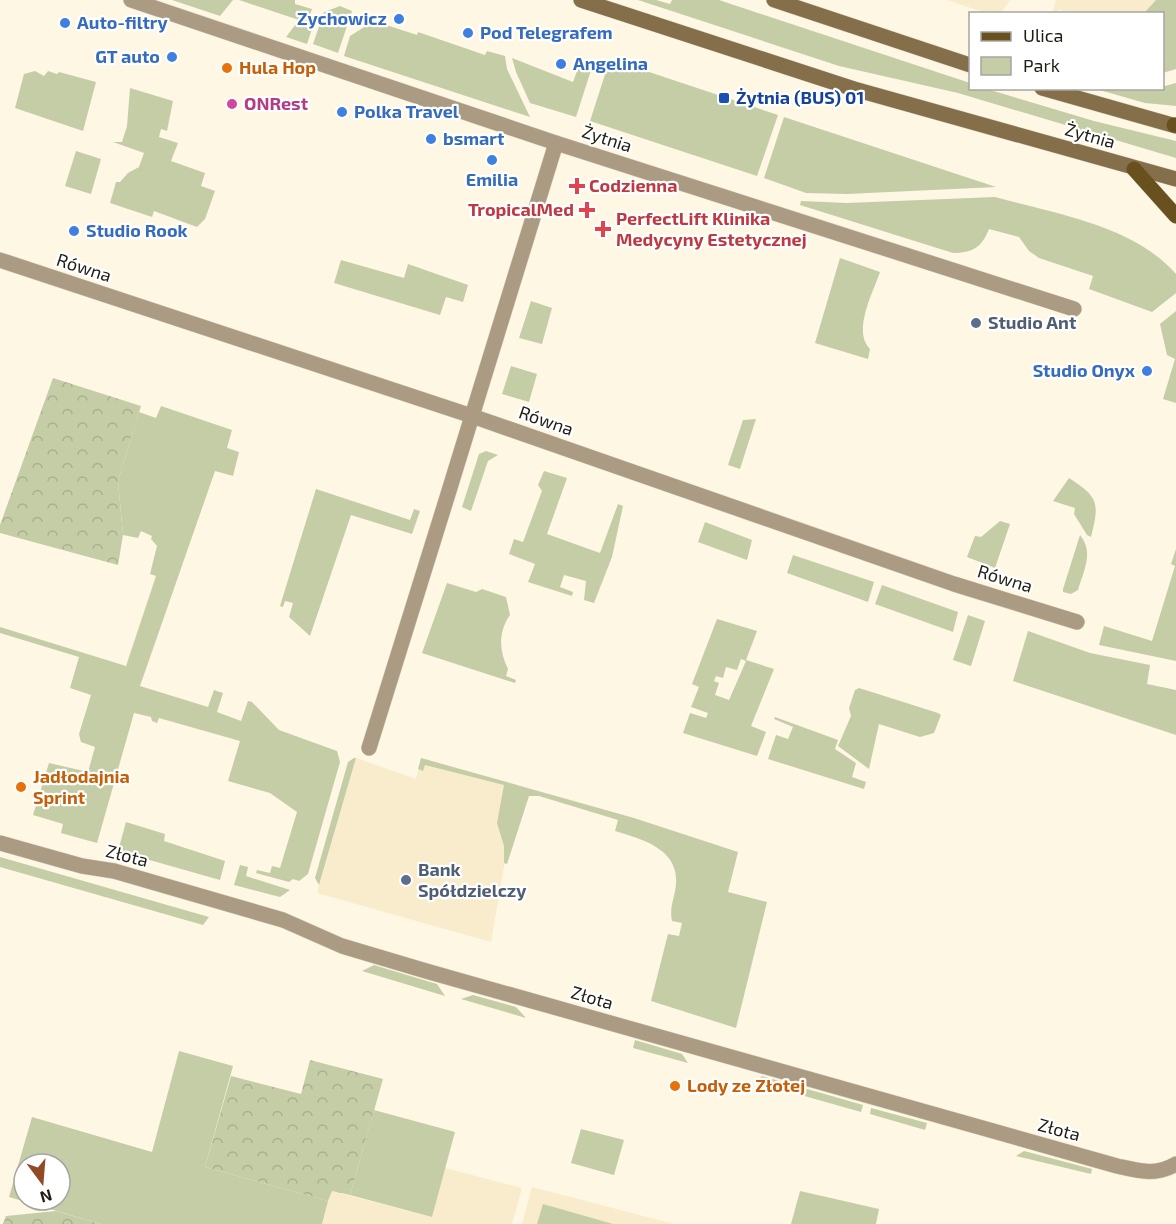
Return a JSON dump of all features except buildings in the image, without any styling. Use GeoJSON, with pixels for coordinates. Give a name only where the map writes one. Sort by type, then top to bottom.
{"type":"FeatureCollection","features":[{"type":"Feature","properties":{"kind":"main road"},"geometry":{"type":"LineString","coordinates":[[1134,169],[1176,216]]}},
{"type":"Feature","properties":{"kind":"street","name":"Żytnia"},"geometry":{"type":"LineString","coordinates":[[130,0],[556,143],[1074,309]]}},
{"type":"Feature","properties":{"kind":"street","name":"Żytnia"},"geometry":{"type":"LineString","coordinates":[[581,0],[854,89],[1176,179]]}},
{"type":"Feature","properties":{"kind":"street"},"geometry":{"type":"LineString","coordinates":[[774,0],[969,65]]}},
{"type":"Feature","properties":{"kind":"street","name":"Żytnia"},"geometry":{"type":"LineString","coordinates":[[1049,90],[1175,125]]}},
{"type":"Feature","properties":{"kind":"street"},"geometry":{"type":"LineString","coordinates":[[369,748],[435,542],[471,416],[556,143]]}},
{"type":"Feature","properties":{"kind":"street","name":"Równa"},"geometry":{"type":"LineString","coordinates":[[0,260],[471,416],[943,580],[1077,622]]}},
{"type":"Feature","properties":{"kind":"street","name":"Złota"},"geometry":{"type":"LineString","coordinates":[[0,843],[283,920],[342,946],[416,968],[1117,1166],[1152,1173],[1161,1172],[1176,1164]]}},
{"type":"Feature","properties":{"kind":"shaded area"},"geometry":{"type":"Polygon","coordinates":[[[947,0],[1010,0],[1002,12],[983,12],[947,0]]]}},
{"type":"Feature","properties":{"kind":"shaded area"},"geometry":{"type":"Polygon","coordinates":[[[1056,0],[1156,0],[1145,12],[1062,12],[1061,9],[1053,12],[1056,0]]]}},
{"type":"Feature","properties":{"kind":"shaded area"},"geometry":{"type":"Polygon","coordinates":[[[356,758],[416,779],[421,758],[518,785],[491,942],[317,893],[356,758]]]}},
{"type":"Feature","properties":{"kind":"shaded area"},"geometry":{"type":"Polygon","coordinates":[[[186,1162],[328,1201],[332,1191],[431,1217],[445,1168],[522,1188],[512,1224],[168,1224],[186,1162]]]}},
{"type":"Feature","properties":{"kind":"shaded area"},"geometry":{"type":"Polygon","coordinates":[[[532,1187],[674,1224],[522,1224],[532,1187]]]}},
{"type":"Feature","properties":{"kind":"green space"},"geometry":{"type":"Polygon","coordinates":[[[172,0],[233,0],[220,16],[172,0]]]}},
{"type":"Feature","properties":{"kind":"green space"},"geometry":{"type":"Polygon","coordinates":[[[239,0],[295,0],[295,4],[312,9],[307,23],[313,26],[307,44],[286,37],[299,20],[239,0]]]}},
{"type":"Feature","properties":{"kind":"green space"},"geometry":{"type":"Polygon","coordinates":[[[638,0],[656,0],[670,4],[672,0],[719,0],[969,83],[969,90],[990,90],[1094,121],[1176,141],[1176,158],[958,93],[839,66],[638,0]]]}},
{"type":"Feature","properties":{"kind":"green space"},"geometry":{"type":"Polygon","coordinates":[[[1156,0],[1176,0],[1176,69],[1164,73],[1164,12],[1145,12],[1156,0]]]}},
{"type":"Feature","properties":{"kind":"green space"},"geometry":{"type":"Polygon","coordinates":[[[340,6],[352,11],[338,53],[313,44],[324,12],[340,6]]]}},
{"type":"Feature","properties":{"kind":"green space"},"geometry":{"type":"Polygon","coordinates":[[[377,19],[377,22],[417,35],[418,32],[485,55],[487,51],[505,56],[507,69],[530,117],[344,56],[350,36],[377,19]]]}},
{"type":"Feature","properties":{"kind":"green space"},"geometry":{"type":"Polygon","coordinates":[[[512,58],[573,82],[581,60],[593,64],[576,117],[530,103],[512,58]]]}},
{"type":"Feature","properties":{"kind":"green space"},"geometry":{"type":"Polygon","coordinates":[[[610,59],[778,115],[757,176],[590,121],[610,59]]]}},
{"type":"Feature","properties":{"kind":"green space"},"geometry":{"type":"Polygon","coordinates":[[[35,71],[44,76],[48,71],[57,74],[59,72],[96,82],[83,131],[15,108],[24,74],[35,71]]]}},
{"type":"Feature","properties":{"kind":"green space"},"geometry":{"type":"Polygon","coordinates":[[[1176,83],[1176,106],[1145,103],[1100,90],[1164,90],[1164,86],[1176,83]]]}},
{"type":"Feature","properties":{"kind":"green space"},"geometry":{"type":"Polygon","coordinates":[[[130,88],[173,101],[167,131],[161,129],[159,137],[178,143],[171,161],[205,173],[201,186],[215,191],[205,219],[197,227],[154,211],[152,217],[110,203],[116,182],[120,182],[128,173],[139,167],[144,153],[113,142],[122,142],[127,126],[130,88]]]}},
{"type":"Feature","properties":{"kind":"green space"},"geometry":{"type":"Polygon","coordinates":[[[784,117],[996,187],[847,194],[806,193],[764,178],[784,117]]]}},
{"type":"Feature","properties":{"kind":"green space"},"geometry":{"type":"Polygon","coordinates":[[[76,151],[101,159],[91,194],[65,186],[76,151]]]}},
{"type":"Feature","properties":{"kind":"green space"},"geometry":{"type":"Polygon","coordinates":[[[995,197],[1092,224],[1138,244],[1158,257],[1176,274],[1176,293],[1152,312],[1089,289],[1093,276],[1039,258],[1029,251],[1019,237],[989,229],[976,248],[953,253],[800,205],[801,201],[847,203],[995,197]]]}},
{"type":"Feature","properties":{"kind":"green space"},"geometry":{"type":"Polygon","coordinates":[[[840,258],[880,272],[863,322],[865,341],[870,349],[868,359],[815,343],[840,258]]]}},
{"type":"Feature","properties":{"kind":"green space"},"geometry":{"type":"Polygon","coordinates":[[[341,260],[404,278],[408,264],[468,285],[463,302],[446,297],[440,315],[334,283],[341,260]]]}},
{"type":"Feature","properties":{"kind":"green space"},"geometry":{"type":"Polygon","coordinates":[[[531,301],[552,308],[542,344],[519,338],[531,301]]]}},
{"type":"Feature","properties":{"kind":"green space"},"geometry":{"type":"Polygon","coordinates":[[[1176,311],[1176,403],[1163,399],[1175,359],[1167,355],[1160,324],[1176,311]]]}},
{"type":"Feature","properties":{"kind":"green space"},"geometry":{"type":"Polygon","coordinates":[[[511,366],[537,374],[529,402],[502,394],[511,366]]]}},
{"type":"Feature","properties":{"kind":"green space"},"geometry":{"type":"Polygon","coordinates":[[[53,378],[141,406],[118,481],[123,535],[118,565],[0,533],[0,525],[53,378]]]}},
{"type":"Feature","properties":{"kind":"green space"},"geometry":{"type":"Polygon","coordinates":[[[161,406],[232,430],[227,448],[239,452],[233,476],[215,471],[140,686],[208,707],[214,690],[223,693],[217,712],[241,721],[248,701],[252,702],[279,730],[337,751],[340,762],[308,874],[299,881],[293,879],[289,882],[256,873],[257,870],[270,873],[272,866],[280,868],[297,812],[270,793],[228,781],[240,741],[159,718],[157,723],[152,721],[151,717],[134,713],[97,843],[61,833],[63,824],[33,815],[49,763],[88,772],[95,747],[81,742],[79,734],[91,695],[70,688],[79,657],[0,633],[0,627],[126,666],[156,576],[150,574],[157,546],[151,539],[152,536],[141,531],[138,538],[123,535],[118,481],[139,412],[156,418],[161,406]]]}},
{"type":"Feature","properties":{"kind":"green space"},"geometry":{"type":"Polygon","coordinates":[[[756,419],[740,469],[728,465],[743,420],[756,419]]]}},
{"type":"Feature","properties":{"kind":"green space"},"geometry":{"type":"Polygon","coordinates":[[[486,451],[498,455],[488,461],[471,511],[462,507],[479,454],[486,451]]]}},
{"type":"Feature","properties":{"kind":"green space"},"geometry":{"type":"Polygon","coordinates":[[[544,471],[567,478],[547,534],[600,553],[618,504],[623,506],[612,557],[594,603],[584,600],[586,581],[564,575],[560,587],[573,592],[572,596],[528,582],[535,564],[509,554],[514,539],[523,542],[542,491],[538,485],[544,471]]]}},
{"type":"Feature","properties":{"kind":"green space"},"geometry":{"type":"Polygon","coordinates":[[[1069,478],[1086,490],[1094,502],[1096,508],[1091,537],[1087,535],[1074,514],[1075,508],[1053,501],[1069,478]]]}},
{"type":"Feature","properties":{"kind":"green space"},"geometry":{"type":"Polygon","coordinates":[[[316,489],[410,520],[414,509],[420,511],[412,534],[351,515],[310,636],[289,617],[293,603],[285,601],[283,607],[280,606],[316,489]]]}},
{"type":"Feature","properties":{"kind":"green space"},"geometry":{"type":"Polygon","coordinates":[[[1000,521],[1010,524],[995,568],[967,557],[975,536],[981,537],[1000,521]]]}},
{"type":"Feature","properties":{"kind":"green space"},"geometry":{"type":"Polygon","coordinates":[[[705,522],[752,540],[747,560],[698,542],[705,522]]]}},
{"type":"Feature","properties":{"kind":"green space"},"geometry":{"type":"Polygon","coordinates":[[[1080,535],[1087,555],[1078,590],[1071,594],[1063,592],[1063,589],[1080,535]]]}},
{"type":"Feature","properties":{"kind":"green space"},"geometry":{"type":"Polygon","coordinates":[[[1176,549],[1176,661],[1099,645],[1104,626],[1152,641],[1175,566],[1171,564],[1176,549]]]}},
{"type":"Feature","properties":{"kind":"green space"},"geometry":{"type":"Polygon","coordinates":[[[793,555],[874,582],[868,602],[787,573],[793,555]]]}},
{"type":"Feature","properties":{"kind":"green space"},"geometry":{"type":"Polygon","coordinates":[[[447,583],[476,592],[482,589],[506,597],[510,615],[503,628],[501,642],[508,669],[506,676],[516,680],[515,683],[422,653],[447,583]]]}},
{"type":"Feature","properties":{"kind":"green space"},"geometry":{"type":"Polygon","coordinates":[[[882,585],[958,612],[953,632],[875,604],[882,585]]]}},
{"type":"Feature","properties":{"kind":"green space"},"geometry":{"type":"Polygon","coordinates":[[[968,615],[985,621],[971,666],[953,660],[968,615]]]}},
{"type":"Feature","properties":{"kind":"green space"},"geometry":{"type":"Polygon","coordinates":[[[717,619],[757,631],[746,660],[774,669],[751,726],[766,732],[757,756],[683,733],[690,713],[706,718],[708,713],[691,707],[699,687],[692,684],[717,619]],[[741,659],[737,670],[726,667],[723,678],[716,676],[714,681],[719,683],[715,695],[729,700],[746,661],[741,659]]]}},
{"type":"Feature","properties":{"kind":"green space"},"geometry":{"type":"Polygon","coordinates":[[[1028,631],[1090,653],[1150,665],[1147,684],[1176,690],[1176,735],[1013,681],[1028,631]]]}},
{"type":"Feature","properties":{"kind":"green space"},"geometry":{"type":"Polygon","coordinates":[[[859,688],[938,713],[941,715],[934,733],[920,737],[879,724],[869,769],[838,746],[851,716],[849,708],[855,690],[859,688]]]}},
{"type":"Feature","properties":{"kind":"green space"},"geometry":{"type":"Polygon","coordinates":[[[775,717],[838,740],[835,749],[856,763],[852,777],[866,782],[864,789],[768,759],[776,735],[788,739],[793,727],[774,719],[775,717]]]}},
{"type":"Feature","properties":{"kind":"green space"},"geometry":{"type":"Polygon","coordinates":[[[356,758],[319,885],[315,878],[348,762],[356,758]]]}},
{"type":"Feature","properties":{"kind":"green space"},"geometry":{"type":"Polygon","coordinates":[[[421,758],[634,818],[738,852],[728,892],[767,902],[736,1028],[651,1001],[668,934],[679,936],[682,923],[672,921],[671,916],[676,884],[672,862],[657,847],[615,831],[618,820],[539,796],[529,796],[507,864],[504,863],[504,846],[497,823],[504,785],[425,765],[423,771],[418,769],[421,758]]]}},
{"type":"Feature","properties":{"kind":"green space"},"geometry":{"type":"Polygon","coordinates":[[[126,822],[165,834],[164,841],[225,861],[220,880],[118,851],[126,822]]]}},
{"type":"Feature","properties":{"kind":"green space"},"geometry":{"type":"Polygon","coordinates":[[[0,857],[209,917],[203,925],[0,867],[0,857]]]}},
{"type":"Feature","properties":{"kind":"green space"},"geometry":{"type":"Polygon","coordinates":[[[240,865],[248,867],[246,876],[290,890],[280,897],[234,885],[240,865]]]}},
{"type":"Feature","properties":{"kind":"green space"},"geometry":{"type":"Polygon","coordinates":[[[374,965],[437,984],[445,996],[362,971],[374,965]]]}},
{"type":"Feature","properties":{"kind":"green space"},"geometry":{"type":"Polygon","coordinates":[[[473,995],[516,1007],[526,1018],[461,999],[473,995]]]}},
{"type":"Feature","properties":{"kind":"green space"},"geometry":{"type":"Polygon","coordinates":[[[635,1040],[682,1054],[688,1063],[633,1048],[635,1040]]]}},
{"type":"Feature","properties":{"kind":"green space"},"geometry":{"type":"Polygon","coordinates":[[[179,1051],[233,1066],[205,1167],[328,1201],[322,1224],[101,1224],[60,1212],[72,1212],[72,1152],[22,1152],[32,1117],[152,1152],[179,1051]]]}},
{"type":"Feature","properties":{"kind":"green space"},"geometry":{"type":"Polygon","coordinates":[[[310,1060],[383,1079],[350,1195],[332,1191],[328,1201],[205,1167],[231,1076],[301,1094],[310,1060]]]}},
{"type":"Feature","properties":{"kind":"green space"},"geometry":{"type":"Polygon","coordinates":[[[762,1076],[863,1105],[861,1112],[755,1082],[762,1076]]]}},
{"type":"Feature","properties":{"kind":"green space"},"geometry":{"type":"Polygon","coordinates":[[[871,1108],[927,1123],[925,1130],[870,1114],[871,1108]]]}},
{"type":"Feature","properties":{"kind":"green space"},"geometry":{"type":"Polygon","coordinates":[[[374,1110],[455,1132],[432,1217],[350,1195],[374,1110]]]}},
{"type":"Feature","properties":{"kind":"green space"},"geometry":{"type":"Polygon","coordinates":[[[581,1129],[624,1140],[614,1175],[571,1163],[581,1129]]]}},
{"type":"Feature","properties":{"kind":"green space"},"geometry":{"type":"Polygon","coordinates":[[[1024,1151],[1092,1169],[1091,1174],[1016,1156],[1024,1151]]]}},
{"type":"Feature","properties":{"kind":"green space"},"geometry":{"type":"Polygon","coordinates":[[[800,1191],[879,1209],[876,1224],[791,1224],[800,1191]]]}},
{"type":"Feature","properties":{"kind":"green space"},"geometry":{"type":"Polygon","coordinates":[[[543,1204],[613,1224],[537,1224],[543,1204]]]}},
{"type":"Feature","properties":{"kind":"green space"},"geometry":{"type":"Polygon","coordinates":[[[59,1212],[101,1224],[3,1224],[6,1216],[59,1212]]]}},
{"type":"Feature","properties":{"kind":"place","name":"Zychowicz"},"geometry":{"type":"Point","coordinates":[399,19]}},
{"type":"Feature","properties":{"kind":"place","name":"Auto-filtry"},"geometry":{"type":"Point","coordinates":[65,23]}},
{"type":"Feature","properties":{"kind":"place","name":"Pod Telegrafem"},"geometry":{"type":"Point","coordinates":[468,33]}},
{"type":"Feature","properties":{"kind":"place","name":"GT auto"},"geometry":{"type":"Point","coordinates":[172,57]}},
{"type":"Feature","properties":{"kind":"place","name":"Angelina"},"geometry":{"type":"Point","coordinates":[561,64]}},
{"type":"Feature","properties":{"kind":"place","name":"Hula Hop"},"geometry":{"type":"Point","coordinates":[227,68]}},
{"type":"Feature","properties":{"kind":"place","name":"Żytnia (BUS) 01"},"geometry":{"type":"Point","coordinates":[724,98]}},
{"type":"Feature","properties":{"kind":"place","name":"ONRest"},"geometry":{"type":"Point","coordinates":[232,104]}},
{"type":"Feature","properties":{"kind":"place","name":"Polka Travel"},"geometry":{"type":"Point","coordinates":[342,112]}},
{"type":"Feature","properties":{"kind":"place","name":"bsmart"},"geometry":{"type":"Point","coordinates":[431,139]}},
{"type":"Feature","properties":{"kind":"place","name":"Emilia"},"geometry":{"type":"Point","coordinates":[492,160]}},
{"type":"Feature","properties":{"kind":"place","name":"Codzienna"},"geometry":{"type":"Point","coordinates":[577,186]}},
{"type":"Feature","properties":{"kind":"place","name":"TropicalMed"},"geometry":{"type":"Point","coordinates":[587,210]}},
{"type":"Feature","properties":{"kind":"place","name":"PerfectLift Klinika Medycyny Estetycznej"},"geometry":{"type":"Point","coordinates":[603,229]}},
{"type":"Feature","properties":{"kind":"place","name":"Studio Rook"},"geometry":{"type":"Point","coordinates":[74,231]}},
{"type":"Feature","properties":{"kind":"place","name":"Studio Ant"},"geometry":{"type":"Point","coordinates":[976,323]}},
{"type":"Feature","properties":{"kind":"place","name":"Studio Onyx"},"geometry":{"type":"Point","coordinates":[1147,371]}},
{"type":"Feature","properties":{"kind":"place","name":"Jadłodajnia Sprint"},"geometry":{"type":"Point","coordinates":[21,787]}},
{"type":"Feature","properties":{"kind":"place","name":"Bank Spółdzielczy"},"geometry":{"type":"Point","coordinates":[406,880]}},
{"type":"Feature","properties":{"kind":"place","name":"Lody ze Złotej"},"geometry":{"type":"Point","coordinates":[675,1086]}}]}
